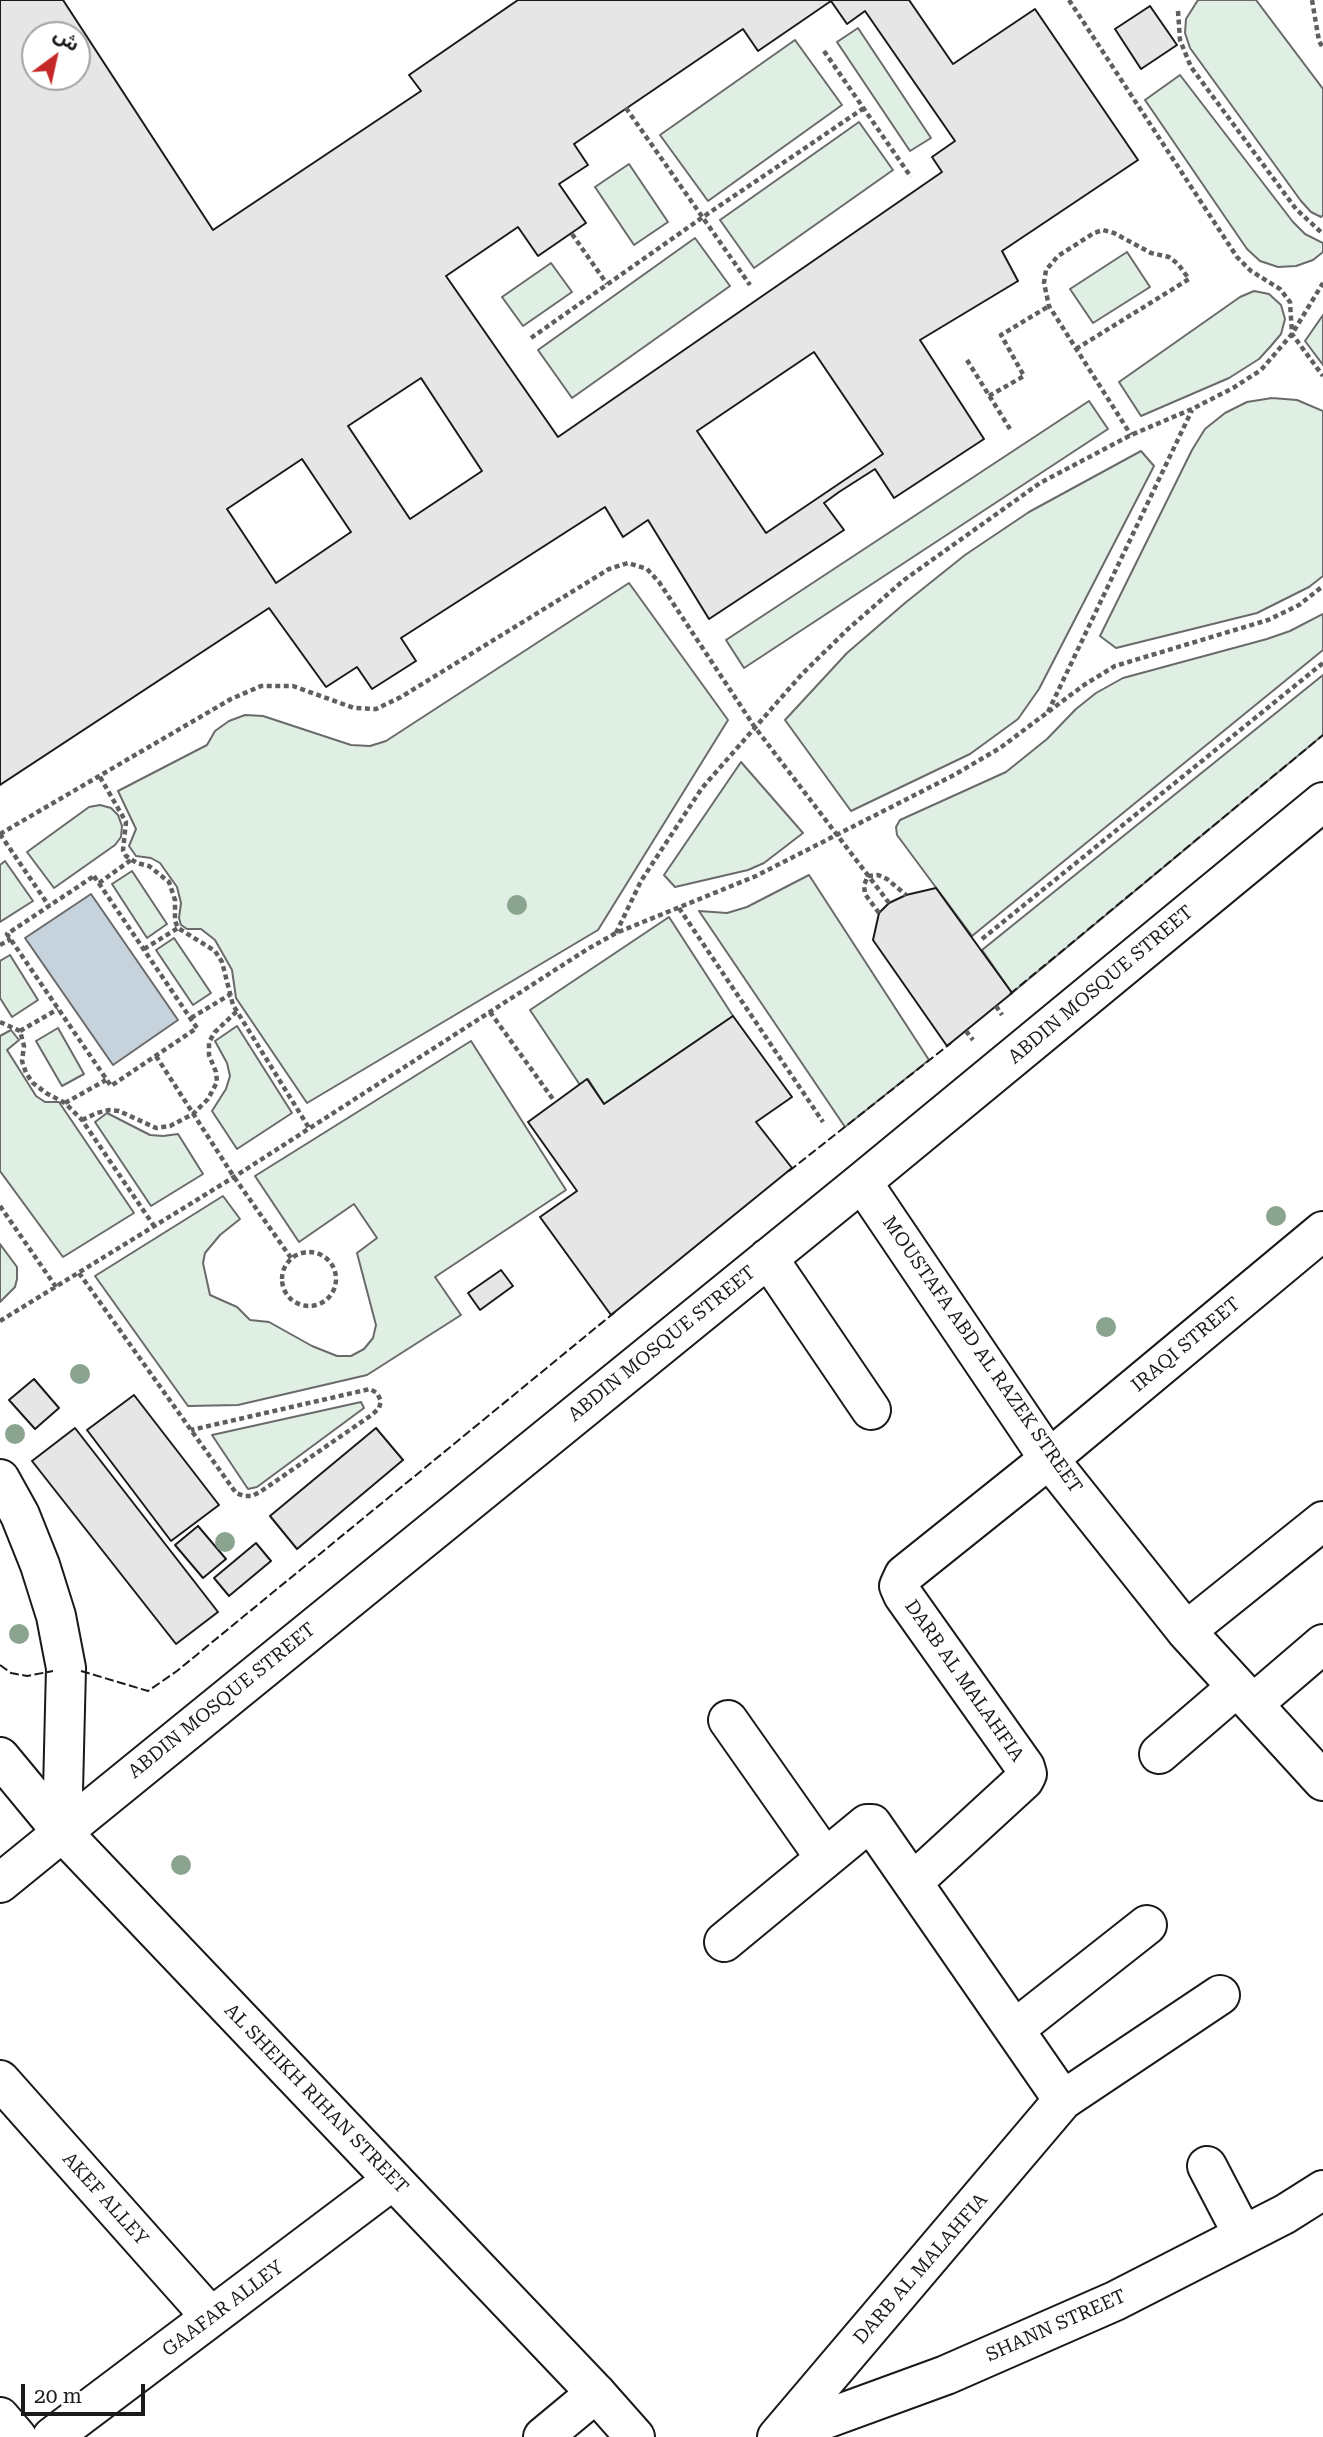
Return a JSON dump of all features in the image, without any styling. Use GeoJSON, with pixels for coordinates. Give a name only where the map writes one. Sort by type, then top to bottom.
{"type":"FeatureCollection","features":[{"type":"Feature","properties":{"kind":"street","name":"ABDIN MOSQUE STREET"},"geometry":{"type":"LineString","coordinates":[[0,1883],[862,1182],[1323,802]]}},
{"type":"Feature","properties":{"kind":"street","name":"MOUSTAFA ABD AL RAZEK STREET"},"geometry":{"type":"LineString","coordinates":[[862,1182],[1049,1459],[1186,1631],[1319,1769]]}},
{"type":"Feature","properties":{"kind":"street","name":"IRAQI STREET"},"geometry":{"type":"LineString","coordinates":[[1049,1459],[1323,1231]]}},
{"type":"Feature","properties":{"kind":"street"},"geometry":{"type":"LineString","coordinates":[[768,1258],[871,1410]]}},
{"type":"Feature","properties":{"kind":"street","name":"DARB AL MALAHFIA"},"geometry":{"type":"LineString","coordinates":[[913,1882],[1024,1780],[1027,1774],[1025,1767],[899,1586],[904,1575],[1049,1459]]}},
{"type":"Feature","properties":{"kind":"street"},"geometry":{"type":"LineString","coordinates":[[0,1479],[20,1515],[40,1565],[56,1616],[66,1668],[62,1832]]}},
{"type":"Feature","properties":{"kind":"street"},"geometry":{"type":"LineString","coordinates":[[1186,1631],[1323,1521]]}},
{"type":"Feature","properties":{"kind":"street"},"geometry":{"type":"LineString","coordinates":[[1159,1754],[1323,1644]]}},
{"type":"Feature","properties":{"kind":"street"},"geometry":{"type":"LineString","coordinates":[[728,1720],[825,1858]]}},
{"type":"Feature","properties":{"kind":"street","name":"AL SHEIKH RIHAN STREET"},"geometry":{"type":"LineString","coordinates":[[0,1758],[62,1832],[635,2437]]}},
{"type":"Feature","properties":{"kind":"street"},"geometry":{"type":"LineString","coordinates":[[724,1942],[825,1858],[869,1823],[872,1824],[1063,2100]]}},
{"type":"Feature","properties":{"kind":"street"},"geometry":{"type":"LineString","coordinates":[[1015,2029],[1147,1925]]}},
{"type":"Feature","properties":{"kind":"street","name":"DARB AL MALAHFIA"},"geometry":{"type":"LineString","coordinates":[[777,2437],[1063,2100],[1220,1995]]}},
{"type":"Feature","properties":{"kind":"street","name":"AKEF ALLEY"},"geometry":{"type":"LineString","coordinates":[[0,2080],[211,2317]]}},
{"type":"Feature","properties":{"kind":"street"},"geometry":{"type":"LineString","coordinates":[[1207,2166],[1243,2235]]}},
{"type":"Feature","properties":{"kind":"street","name":"GAAFAR ALLEY"},"geometry":{"type":"LineString","coordinates":[[52,2437],[393,2180]]}},
{"type":"Feature","properties":{"kind":"street","name":"SHANN STREET"},"geometry":{"type":"LineString","coordinates":[[777,2437],[970,2365],[1115,2301],[1285,2214],[1323,2190]]}},
{"type":"Feature","properties":{"kind":"street"},"geometry":{"type":"LineString","coordinates":[[543,2437],[596,2393]]}},
{"type":"Feature","properties":{"kind":"street"},"geometry":{"type":"LineString","coordinates":[[0,2417],[17,2437]]}},
{"type":"Feature","properties":{"kind":"path"},"geometry":{"type":"LineString","coordinates":[[1069,0],[1237,257],[1251,271],[1280,289],[1290,302],[1292,334],[1323,376]]}},
{"type":"Feature","properties":{"kind":"path"},"geometry":{"type":"LineString","coordinates":[[1312,0],[1323,48]]}},
{"type":"Feature","properties":{"kind":"path"},"geometry":{"type":"LineString","coordinates":[[1178,11],[1180,40],[1191,67],[1296,209],[1323,234]]}},
{"type":"Feature","properties":{"kind":"path"},"geometry":{"type":"LineString","coordinates":[[824,51],[911,177]]}},
{"type":"Feature","properties":{"kind":"path"},"geometry":{"type":"LineString","coordinates":[[626,108],[750,285]]}},
{"type":"Feature","properties":{"kind":"path"},"geometry":{"type":"LineString","coordinates":[[531,338],[863,108]]}},
{"type":"Feature","properties":{"kind":"path"},"geometry":{"type":"LineString","coordinates":[[1076,349],[1189,279],[1169,257],[1151,253],[1103,230],[1058,256],[1046,270],[1044,283],[1049,306],[1076,349],[1131,435]]}},
{"type":"Feature","properties":{"kind":"path"},"geometry":{"type":"LineString","coordinates":[[572,234],[607,284]]}},
{"type":"Feature","properties":{"kind":"path"},"geometry":{"type":"LineString","coordinates":[[616,933],[641,881],[702,788],[754,726],[811,665],[904,580],[1040,483],[1131,435],[1192,409],[1261,370],[1292,334],[1323,282]]}},
{"type":"Feature","properties":{"kind":"path"},"geometry":{"type":"LineString","coordinates":[[989,396],[1024,376],[1001,335],[1049,306]]}},
{"type":"Feature","properties":{"kind":"path"},"geometry":{"type":"LineString","coordinates":[[967,360],[1010,429]]}},
{"type":"Feature","properties":{"kind":"path"},"geometry":{"type":"LineString","coordinates":[[1047,714],[1192,409]]}},
{"type":"Feature","properties":{"kind":"path"},"geometry":{"type":"LineString","coordinates":[[49,906],[0,834],[230,699],[261,687],[293,686],[354,708],[376,709],[401,697],[609,569],[628,563],[647,569],[659,582],[754,726],[889,902]]}},
{"type":"Feature","properties":{"kind":"path"},"geometry":{"type":"LineString","coordinates":[[0,1321],[234,1177],[616,933],[745,881],[954,775],[1000,748],[1084,685],[1115,666],[1268,620],[1299,605],[1323,586]]}},
{"type":"Feature","properties":{"kind":"path"},"geometry":{"type":"LineString","coordinates":[[982,939],[1323,663]]}},
{"type":"Feature","properties":{"kind":"path"},"geometry":{"type":"LineString","coordinates":[[100,777],[126,822],[123,850],[131,860],[149,866],[169,882],[175,900],[175,920],[178,928],[215,951],[222,962],[237,1011],[309,1128]]}},
{"type":"Feature","properties":{"kind":"path"},"geometry":{"type":"LineString","coordinates":[[99,883],[131,860]]}},
{"type":"Feature","properties":{"kind":"path"},"geometry":{"type":"LineString","coordinates":[[94,876],[197,1028],[111,1086],[7,934],[49,906],[94,876]]}},
{"type":"Feature","properties":{"kind":"path"},"geometry":{"type":"LineString","coordinates":[[868,876],[887,878],[906,895]]}},
{"type":"Feature","properties":{"kind":"path"},"geometry":{"type":"LineString","coordinates":[[868,876],[864,885],[865,894],[879,913]]}},
{"type":"Feature","properties":{"kind":"path"},"geometry":{"type":"LineString","coordinates":[[679,908],[823,1122]]}},
{"type":"Feature","properties":{"kind":"path"},"geometry":{"type":"LineString","coordinates":[[144,949],[178,928]]}},
{"type":"Feature","properties":{"kind":"path"},"geometry":{"type":"LineString","coordinates":[[0,945],[11,939]]}},
{"type":"Feature","properties":{"kind":"path"},"geometry":{"type":"LineString","coordinates":[[191,1018],[230,995]]}},
{"type":"Feature","properties":{"kind":"path"},"geometry":{"type":"LineString","coordinates":[[20,1031],[58,1009]]}},
{"type":"Feature","properties":{"kind":"path"},"geometry":{"type":"LineString","coordinates":[[82,1120],[109,1110],[119,1111],[156,1128],[170,1126],[194,1114],[208,1099],[217,1082],[209,1055],[209,1041],[237,1011]]}},
{"type":"Feature","properties":{"kind":"path"},"geometry":{"type":"LineString","coordinates":[[490,1012],[555,1102]]}},
{"type":"Feature","properties":{"kind":"path"},"geometry":{"type":"LineString","coordinates":[[0,1022],[20,1031]]}},
{"type":"Feature","properties":{"kind":"path"},"geometry":{"type":"LineString","coordinates":[[20,1031],[24,1046],[22,1061],[26,1073],[33,1083],[65,1102],[82,1120],[154,1226]]}},
{"type":"Feature","properties":{"kind":"path"},"geometry":{"type":"LineString","coordinates":[[156,1056],[234,1177],[291,1258]]}},
{"type":"Feature","properties":{"kind":"path"},"geometry":{"type":"LineString","coordinates":[[65,1102],[106,1080]]}},
{"type":"Feature","properties":{"kind":"path"},"geometry":{"type":"LineString","coordinates":[[0,1206],[56,1287]]}},
{"type":"Feature","properties":{"kind":"path"},"geometry":{"type":"LineString","coordinates":[[305,1251],[319,1253],[331,1262],[337,1275],[335,1289],[327,1301],[314,1307],[299,1306],[287,1297],[281,1284],[283,1269],[291,1258],[305,1251]]}},
{"type":"Feature","properties":{"kind":"path"},"geometry":{"type":"LineString","coordinates":[[79,1273],[191,1430],[236,1493],[252,1496],[373,1414],[381,1401],[377,1393],[370,1389],[191,1430]]}},
{"type":"Feature","properties":{"kind":"green space"},"geometry":{"type":"Polygon","coordinates":[[[1198,0],[1256,0],[1323,89],[1321,217],[1311,212],[1301,201],[1190,48],[1185,33],[1186,19],[1198,0]]]}},
{"type":"Feature","properties":{"kind":"green space"},"geometry":{"type":"Polygon","coordinates":[[[858,28],[931,138],[910,151],[837,42],[858,28]]]}},
{"type":"Feature","properties":{"kind":"green space"},"geometry":{"type":"Polygon","coordinates":[[[795,40],[842,105],[708,201],[660,135],[795,40]]]}},
{"type":"Feature","properties":{"kind":"green space"},"geometry":{"type":"Polygon","coordinates":[[[1180,75],[1293,222],[1305,234],[1323,243],[1323,252],[1313,260],[1296,266],[1278,267],[1260,261],[1247,249],[1145,100],[1180,75]]]}},
{"type":"Feature","properties":{"kind":"green space"},"geometry":{"type":"Polygon","coordinates":[[[859,122],[893,170],[754,268],[720,220],[859,122]]]}},
{"type":"Feature","properties":{"kind":"green space"},"geometry":{"type":"Polygon","coordinates":[[[629,164],[668,222],[634,245],[595,187],[629,164]]]}},
{"type":"Feature","properties":{"kind":"green space"},"geometry":{"type":"Polygon","coordinates":[[[695,238],[730,286],[572,398],[538,350],[695,238]]]}},
{"type":"Feature","properties":{"kind":"green space"},"geometry":{"type":"Polygon","coordinates":[[[1127,252],[1150,287],[1093,323],[1070,289],[1127,252]]]}},
{"type":"Feature","properties":{"kind":"green space"},"geometry":{"type":"Polygon","coordinates":[[[551,263],[572,292],[523,326],[502,297],[551,263]]]}},
{"type":"Feature","properties":{"kind":"green space"},"geometry":{"type":"Polygon","coordinates":[[[1254,291],[1269,294],[1281,305],[1285,319],[1281,334],[1270,347],[1259,359],[1229,378],[1141,416],[1119,382],[1240,297],[1254,291]]]}},
{"type":"Feature","properties":{"kind":"green space"},"geometry":{"type":"Polygon","coordinates":[[[1323,315],[1323,365],[1305,341],[1323,315]]]}},
{"type":"Feature","properties":{"kind":"green space"},"geometry":{"type":"Polygon","coordinates":[[[1272,398],[1297,400],[1323,411],[1323,576],[1309,587],[1257,613],[1116,648],[1100,636],[1205,429],[1225,413],[1247,402],[1272,398]]]}},
{"type":"Feature","properties":{"kind":"green space"},"geometry":{"type":"Polygon","coordinates":[[[1089,401],[1108,429],[744,668],[726,640],[1089,401]]]}},
{"type":"Feature","properties":{"kind":"green space"},"geometry":{"type":"Polygon","coordinates":[[[1141,451],[1154,466],[1039,689],[1018,719],[970,754],[851,811],[785,720],[847,653],[965,555],[1029,512],[1141,451]]]}},
{"type":"Feature","properties":{"kind":"green space"},"geometry":{"type":"Polygon","coordinates":[[[629,583],[728,720],[598,930],[307,1103],[236,998],[232,970],[215,940],[201,929],[187,929],[181,925],[181,903],[177,887],[160,863],[151,858],[136,856],[129,846],[136,829],[118,791],[207,745],[215,731],[229,721],[245,715],[263,716],[351,745],[370,746],[386,741],[629,583]]]}},
{"type":"Feature","properties":{"kind":"green space"},"geometry":{"type":"Polygon","coordinates":[[[1323,614],[1323,650],[972,936],[897,835],[896,827],[900,820],[1006,772],[1047,739],[1076,709],[1096,693],[1123,678],[1267,639],[1323,614]]]}},
{"type":"Feature","properties":{"kind":"green space"},"geometry":{"type":"Polygon","coordinates":[[[1323,675],[1323,735],[1012,993],[982,950],[1323,675]]]}},
{"type":"Feature","properties":{"kind":"green space"},"geometry":{"type":"Polygon","coordinates":[[[741,762],[803,833],[764,863],[748,870],[675,887],[664,875],[741,762]]]}},
{"type":"Feature","properties":{"kind":"green space"},"geometry":{"type":"Polygon","coordinates":[[[100,805],[111,808],[118,815],[122,826],[121,837],[115,845],[54,888],[27,852],[89,807],[100,805]]]}},
{"type":"Feature","properties":{"kind":"green space"},"geometry":{"type":"Polygon","coordinates":[[[5,861],[33,901],[0,922],[0,865],[5,861]]]}},
{"type":"Feature","properties":{"kind":"green space"},"geometry":{"type":"Polygon","coordinates":[[[132,871],[167,924],[147,938],[112,884],[132,871]]]}},
{"type":"Feature","properties":{"kind":"green space"},"geometry":{"type":"Polygon","coordinates":[[[809,875],[929,1060],[845,1127],[699,911],[727,913],[747,907],[809,875]]]}},
{"type":"Feature","properties":{"kind":"green space"},"geometry":{"type":"Polygon","coordinates":[[[669,917],[733,1016],[604,1104],[588,1079],[580,1085],[530,1010],[669,917]]]}},
{"type":"Feature","properties":{"kind":"green space"},"geometry":{"type":"Polygon","coordinates":[[[174,938],[211,993],[193,1005],[156,950],[174,938]]]}},
{"type":"Feature","properties":{"kind":"green space"},"geometry":{"type":"Polygon","coordinates":[[[10,955],[38,1000],[12,1017],[0,998],[0,961],[10,955]]]}},
{"type":"Feature","properties":{"kind":"green space"},"geometry":{"type":"Polygon","coordinates":[[[237,1026],[292,1113],[237,1149],[212,1111],[226,1089],[230,1076],[227,1063],[215,1041],[237,1026]]]}},
{"type":"Feature","properties":{"kind":"green space"},"geometry":{"type":"Polygon","coordinates":[[[58,1028],[84,1074],[62,1086],[36,1041],[58,1028]]]}},
{"type":"Feature","properties":{"kind":"green space"},"geometry":{"type":"Polygon","coordinates":[[[11,1030],[19,1040],[7,1050],[36,1096],[45,1102],[59,1102],[134,1213],[63,1257],[0,1171],[0,1036],[11,1030]]]}},
{"type":"Feature","properties":{"kind":"green space"},"geometry":{"type":"Polygon","coordinates":[[[471,1041],[566,1190],[435,1277],[461,1315],[367,1375],[238,1405],[188,1406],[95,1276],[223,1196],[240,1219],[220,1235],[205,1253],[203,1263],[210,1295],[237,1307],[250,1320],[269,1322],[312,1346],[337,1356],[351,1356],[364,1349],[373,1338],[376,1325],[357,1253],[377,1238],[354,1204],[299,1242],[255,1176],[471,1041]]]}},
{"type":"Feature","properties":{"kind":"green space"},"geometry":{"type":"Polygon","coordinates":[[[107,1113],[150,1135],[178,1134],[203,1174],[151,1206],[95,1122],[107,1113]]]}},
{"type":"Feature","properties":{"kind":"green space"},"geometry":{"type":"Polygon","coordinates":[[[0,1244],[17,1267],[17,1279],[15,1287],[0,1302],[0,1244]]]}},
{"type":"Feature","properties":{"kind":"green space"},"geometry":{"type":"Polygon","coordinates":[[[361,1402],[364,1408],[257,1487],[248,1489],[212,1435],[361,1402]]]}},
{"type":"Feature","properties":{"kind":"shaded area"},"geometry":{"type":"Polygon","coordinates":[[[91,894],[178,1020],[113,1065],[25,938],[91,894]]]}},
{"type":"Feature","properties":{"kind":"building"},"geometry":{"type":"Polygon","coordinates":[[[0,0],[63,0],[77,21],[21,21],[21,91],[91,91],[91,43],[213,230],[421,91],[409,75],[518,0],[909,0],[953,64],[1035,9],[1138,160],[1002,251],[1018,281],[920,340],[984,439],[894,498],[875,469],[839,492],[824,503],[844,530],[709,619],[648,520],[623,537],[605,507],[401,638],[416,661],[372,689],[357,667],[326,687],[269,608],[0,785],[0,0]],[[831,1],[758,51],[743,29],[574,144],[588,165],[559,184],[586,223],[538,256],[518,227],[446,276],[558,437],[942,172],[932,157],[955,141],[865,11],[847,24],[831,1]],[[814,352],[697,431],[766,533],[883,454],[814,352]],[[421,378],[348,426],[410,519],[482,471],[421,378]],[[302,459],[227,509],[276,583],[351,532],[302,459]]]}},
{"type":"Feature","properties":{"kind":"building"},"geometry":{"type":"Polygon","coordinates":[[[1150,6],[1177,45],[1141,69],[1115,29],[1150,6]]]}},
{"type":"Feature","properties":{"kind":"building"},"geometry":{"type":"Polygon","coordinates":[[[936,888],[1012,993],[947,1046],[873,940],[879,913],[889,903],[906,895],[936,888]]]}},
{"type":"Feature","properties":{"kind":"building"},"geometry":{"type":"Polygon","coordinates":[[[733,1016],[792,1097],[756,1122],[792,1168],[611,1315],[540,1217],[577,1191],[528,1122],[587,1079],[604,1104],[733,1016]]]}},
{"type":"Feature","properties":{"kind":"building"},"geometry":{"type":"Polygon","coordinates":[[[501,1270],[513,1286],[480,1310],[468,1293],[501,1270]]]}},
{"type":"Feature","properties":{"kind":"building"},"geometry":{"type":"Polygon","coordinates":[[[34,1379],[59,1408],[35,1429],[9,1400],[34,1379]]]}},
{"type":"Feature","properties":{"kind":"building"},"geometry":{"type":"Polygon","coordinates":[[[134,1395],[219,1505],[171,1541],[87,1430],[134,1395]]]}},
{"type":"Feature","properties":{"kind":"building"},"geometry":{"type":"Polygon","coordinates":[[[75,1428],[218,1612],[176,1644],[32,1461],[75,1428]]]}},
{"type":"Feature","properties":{"kind":"building"},"geometry":{"type":"Polygon","coordinates":[[[376,1428],[403,1460],[297,1549],[270,1516],[376,1428]]]}},
{"type":"Feature","properties":{"kind":"building"},"geometry":{"type":"Polygon","coordinates":[[[198,1526],[226,1559],[203,1578],[175,1545],[198,1526]]]}},
{"type":"Feature","properties":{"kind":"building"},"geometry":{"type":"Polygon","coordinates":[[[256,1543],[271,1561],[229,1596],[214,1578],[256,1543]]]}},
{"type":"Feature","properties":{"kind":"fence"},"geometry":{"type":"LineString","coordinates":[[1010,994],[1323,735]]}},
{"type":"Feature","properties":{"kind":"fence"},"geometry":{"type":"LineString","coordinates":[[789,1171],[951,1043]]}},
{"type":"Feature","properties":{"kind":"fence"},"geometry":{"type":"LineString","coordinates":[[81,1671],[148,1691],[177,1671],[615,1312]]}},
{"type":"Feature","properties":{"kind":"fence"},"geometry":{"type":"LineString","coordinates":[[0,1665],[11,1673],[27,1676],[53,1671]]}}]}
